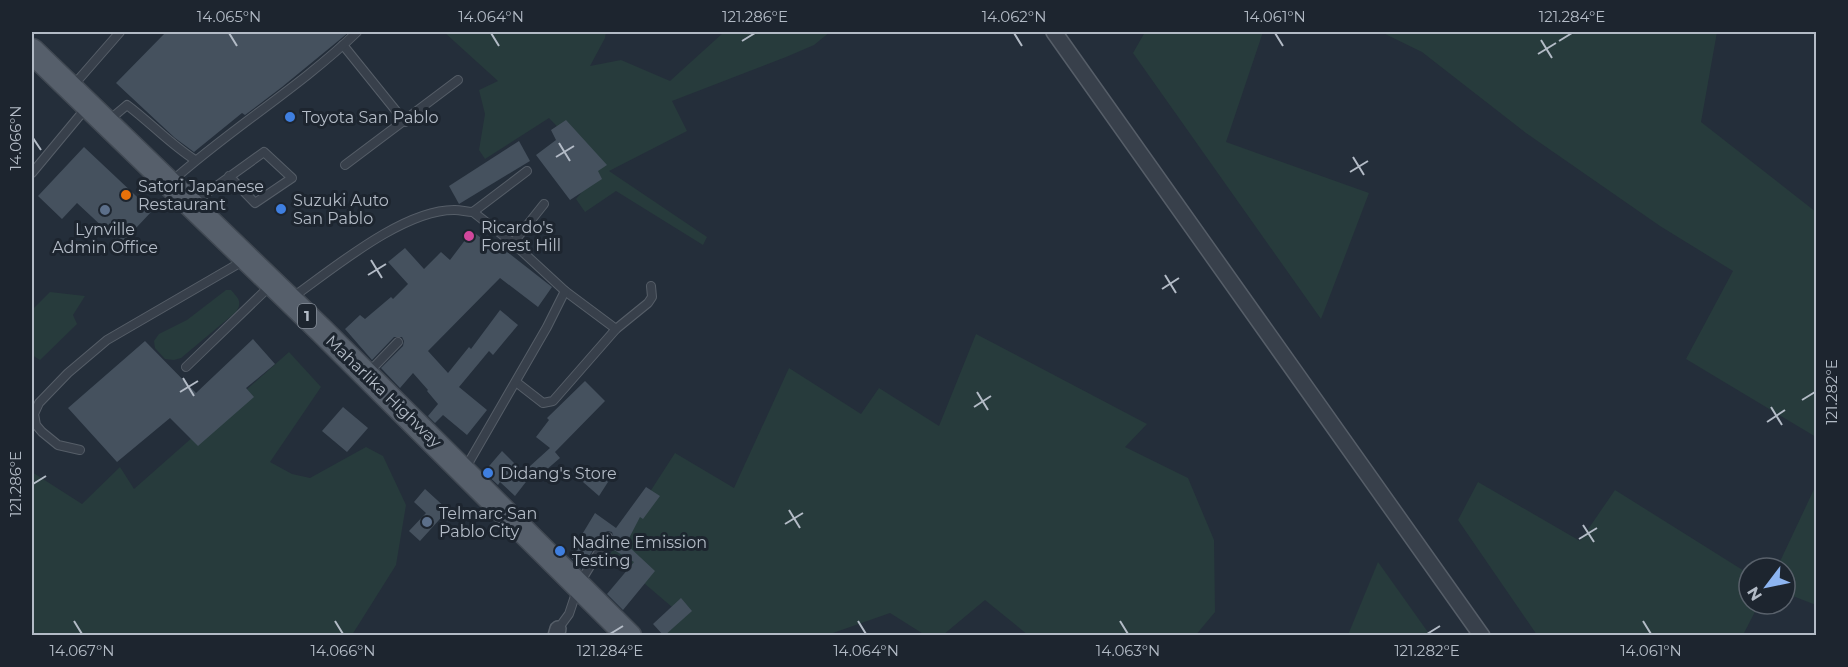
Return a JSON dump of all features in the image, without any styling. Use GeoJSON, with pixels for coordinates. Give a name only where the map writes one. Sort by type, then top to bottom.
{"type":"FeatureCollection","features":[{"type":"Feature","properties":{"kind":"main road","name":"Maharlika Highway"},"geometry":{"type":"LineString","coordinates":[[32,51],[367,374],[629,636]]}},
{"type":"Feature","properties":{"kind":"street"},"geometry":{"type":"LineString","coordinates":[[1054,32],[1482,636]]}},
{"type":"Feature","properties":{"kind":"lane"},"geometry":{"type":"LineString","coordinates":[[72,88],[120,32]]}},
{"type":"Feature","properties":{"kind":"lane"},"geometry":{"type":"LineString","coordinates":[[169,183],[357,32]]}},
{"type":"Feature","properties":{"kind":"lane"},"geometry":{"type":"LineString","coordinates":[[343,45],[405,122]]}},
{"type":"Feature","properties":{"kind":"lane"},"geometry":{"type":"LineString","coordinates":[[345,165],[458,80]]}},
{"type":"Feature","properties":{"kind":"lane"},"geometry":{"type":"LineString","coordinates":[[32,173],[89,105]]}},
{"type":"Feature","properties":{"kind":"lane"},"geometry":{"type":"LineString","coordinates":[[107,122],[128,105],[174,146],[195,160]]}},
{"type":"Feature","properties":{"kind":"lane"},"geometry":{"type":"LineString","coordinates":[[191,204],[229,176],[264,152],[292,178],[255,203],[229,176]]}},
{"type":"Feature","properties":{"kind":"lane"},"geometry":{"type":"LineString","coordinates":[[473,212],[527,171]]}},
{"type":"Feature","properties":{"kind":"lane"},"geometry":{"type":"LineString","coordinates":[[513,243],[544,204]]}},
{"type":"Feature","properties":{"kind":"lane"},"geometry":{"type":"LineString","coordinates":[[186,367],[281,291],[408,222],[453,210],[473,212],[513,243],[565,291],[616,329]]}},
{"type":"Feature","properties":{"kind":"lane"},"geometry":{"type":"LineString","coordinates":[[80,450],[58,445],[42,432],[36,424],[34,414],[39,403],[68,372],[107,340],[247,258]]}},
{"type":"Feature","properties":{"kind":"lane"},"geometry":{"type":"LineString","coordinates":[[516,382],[543,403],[553,400],[616,329],[648,303],[652,297],[651,286]]}},
{"type":"Feature","properties":{"kind":"lane"},"geometry":{"type":"LineString","coordinates":[[464,470],[516,382],[565,291]]}},
{"type":"Feature","properties":{"kind":"lane"},"geometry":{"type":"LineString","coordinates":[[367,374],[398,342]]}},
{"type":"Feature","properties":{"kind":"lane"},"geometry":{"type":"LineString","coordinates":[[557,632],[569,614],[579,584],[608,537]]}},
{"type":"Feature","properties":{"kind":"green space"},"geometry":{"type":"Polygon","coordinates":[[[444,32],[606,32],[590,66],[621,60],[670,81],[724,32],[830,32],[814,45],[672,101],[687,131],[609,171],[707,237],[703,245],[616,191],[585,212],[576,199],[590,182],[596,167],[549,118],[485,159],[479,150],[485,114],[479,90],[498,81],[444,32]]]}},
{"type":"Feature","properties":{"kind":"green space"},"geometry":{"type":"Polygon","coordinates":[[[1145,32],[1263,32],[1226,142],[1369,193],[1321,319],[1133,53],[1145,32]]]}},
{"type":"Feature","properties":{"kind":"green space"},"geometry":{"type":"Polygon","coordinates":[[[1381,32],[1717,32],[1701,122],[1816,212],[1816,437],[1686,359],[1733,271],[1660,226],[1526,133],[1422,52],[1381,32]]]}},
{"type":"Feature","properties":{"kind":"green space"},"geometry":{"type":"Polygon","coordinates":[[[226,290],[231,290],[239,300],[236,312],[181,358],[165,359],[155,348],[154,341],[159,334],[187,320],[226,290]]]}},
{"type":"Feature","properties":{"kind":"green space"},"geometry":{"type":"Polygon","coordinates":[[[50,292],[85,296],[73,315],[77,324],[40,360],[32,355],[32,310],[50,292]]]}},
{"type":"Feature","properties":{"kind":"green space"},"geometry":{"type":"Polygon","coordinates":[[[976,334],[1147,424],[1125,447],[1188,478],[1214,540],[1215,612],[1195,636],[1028,635],[985,600],[943,635],[925,635],[890,613],[833,633],[833,635],[662,635],[679,613],[610,554],[675,453],[734,488],[789,368],[861,414],[879,388],[939,426],[976,334]]]}},
{"type":"Feature","properties":{"kind":"green space"},"geometry":{"type":"Polygon","coordinates":[[[289,352],[321,387],[270,462],[292,474],[310,478],[366,447],[383,456],[406,505],[396,565],[352,635],[32,635],[32,472],[82,504],[120,467],[134,489],[289,352]]]}},
{"type":"Feature","properties":{"kind":"green space"},"geometry":{"type":"Polygon","coordinates":[[[1478,482],[1580,541],[1615,490],[1737,566],[1737,616],[1753,616],[1743,635],[1537,635],[1458,520],[1478,482]]]}},
{"type":"Feature","properties":{"kind":"green space"},"geometry":{"type":"Polygon","coordinates":[[[1816,485],[1816,605],[1797,598],[1797,556],[1783,556],[1816,485]]]}},
{"type":"Feature","properties":{"kind":"green space"},"geometry":{"type":"Polygon","coordinates":[[[1378,562],[1430,635],[1348,635],[1378,562]]]}},
{"type":"Feature","properties":{"kind":"building"},"geometry":{"type":"Polygon","coordinates":[[[166,32],[349,32],[282,87],[245,115],[242,113],[194,152],[175,138],[116,83],[166,32]]]}},
{"type":"Feature","properties":{"kind":"building"},"geometry":{"type":"Polygon","coordinates":[[[566,120],[607,165],[598,171],[602,179],[570,200],[536,155],[556,140],[551,130],[566,120]]]}},
{"type":"Feature","properties":{"kind":"building"},"geometry":{"type":"Polygon","coordinates":[[[519,141],[530,161],[459,204],[449,186],[519,141]]]}},
{"type":"Feature","properties":{"kind":"building"},"geometry":{"type":"Polygon","coordinates":[[[84,147],[152,211],[121,244],[77,203],[62,219],[38,196],[84,147]]]}},
{"type":"Feature","properties":{"kind":"building"},"geometry":{"type":"Polygon","coordinates":[[[472,231],[489,244],[492,240],[552,287],[538,307],[500,278],[428,351],[448,373],[469,347],[471,349],[500,310],[518,325],[493,355],[489,351],[459,387],[487,410],[467,435],[443,415],[435,423],[428,416],[438,404],[413,373],[400,388],[381,368],[403,346],[402,337],[394,337],[372,360],[345,329],[360,315],[365,319],[391,297],[393,299],[408,284],[388,262],[405,248],[424,269],[441,252],[450,260],[472,231]]]}},
{"type":"Feature","properties":{"kind":"building"},"geometry":{"type":"Polygon","coordinates":[[[253,339],[275,364],[246,388],[254,397],[198,446],[170,418],[117,462],[68,408],[145,341],[196,393],[253,339]]]}},
{"type":"Feature","properties":{"kind":"building"},"geometry":{"type":"Polygon","coordinates":[[[585,381],[605,401],[555,452],[560,458],[538,477],[529,467],[550,448],[536,437],[549,420],[547,418],[585,381]]]}},
{"type":"Feature","properties":{"kind":"building"},"geometry":{"type":"Polygon","coordinates":[[[343,407],[368,428],[347,452],[322,431],[343,407]]]}},
{"type":"Feature","properties":{"kind":"building"},"geometry":{"type":"Polygon","coordinates":[[[502,451],[529,478],[515,496],[500,482],[498,485],[484,472],[502,451]]]}},
{"type":"Feature","properties":{"kind":"building"},"geometry":{"type":"Polygon","coordinates":[[[593,469],[608,482],[599,496],[583,482],[593,469]]]}},
{"type":"Feature","properties":{"kind":"building"},"geometry":{"type":"Polygon","coordinates":[[[646,487],[660,496],[643,519],[640,517],[626,544],[655,571],[623,610],[607,594],[634,562],[609,547],[614,538],[612,532],[603,533],[583,567],[569,556],[595,513],[616,528],[646,487]]]}},
{"type":"Feature","properties":{"kind":"building","name":"Telmarc San Pablo City"},"geometry":{"type":"Polygon","coordinates":[[[425,489],[448,510],[420,541],[409,531],[426,513],[414,502],[425,489]]]}},
{"type":"Feature","properties":{"kind":"building"},"geometry":{"type":"Polygon","coordinates":[[[681,598],[692,611],[664,636],[653,624],[681,598]]]}},
{"type":"Feature","properties":{"kind":"place","name":"Toyota San Pablo"},"geometry":{"type":"Point","coordinates":[290,117]}},
{"type":"Feature","properties":{"kind":"place","name":"Satori Japanese Restaurant"},"geometry":{"type":"Point","coordinates":[126,195]}},
{"type":"Feature","properties":{"kind":"place","name":"Suzuki Auto San Pablo"},"geometry":{"type":"Point","coordinates":[281,209]}},
{"type":"Feature","properties":{"kind":"place","name":"Lynville Admin Office"},"geometry":{"type":"Point","coordinates":[105,210]}},
{"type":"Feature","properties":{"kind":"place","name":"Ricardo's Forest Hill"},"geometry":{"type":"Point","coordinates":[469,236]}},
{"type":"Feature","properties":{"kind":"place","name":"Didang's Store"},"geometry":{"type":"Point","coordinates":[488,473]}},
{"type":"Feature","properties":{"kind":"place","name":"Telmarc San Pablo City"},"geometry":{"type":"Point","coordinates":[427,522]}},
{"type":"Feature","properties":{"kind":"place","name":"Nadine Emission Testing"},"geometry":{"type":"Point","coordinates":[560,551]}}]}
